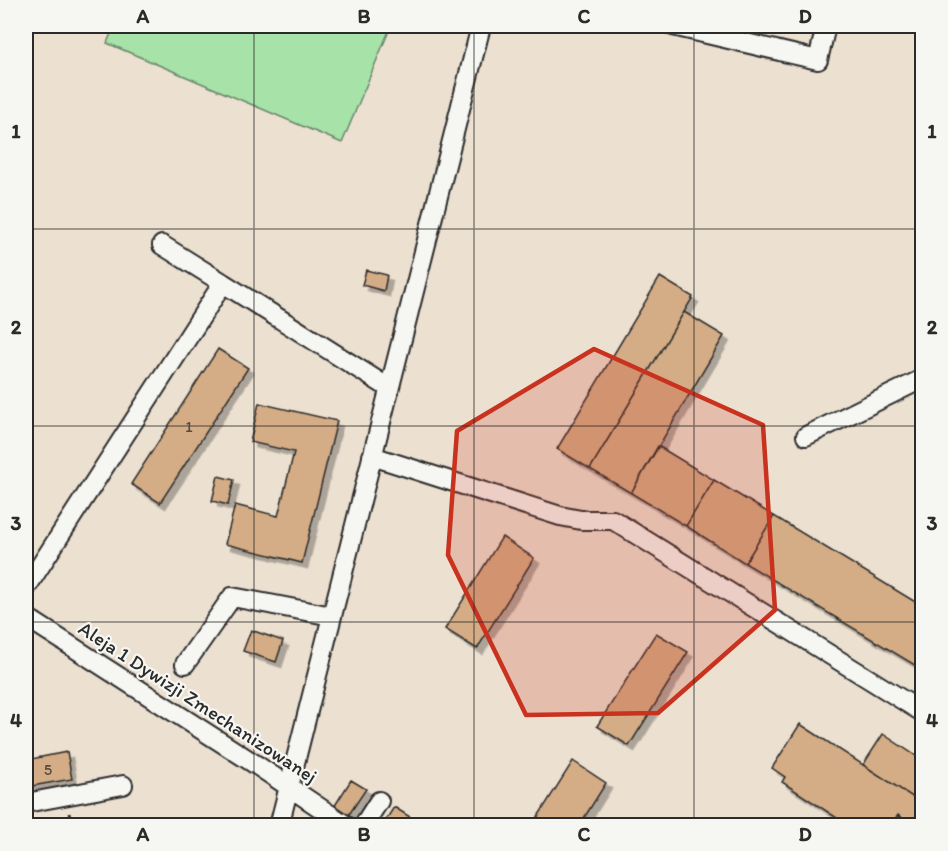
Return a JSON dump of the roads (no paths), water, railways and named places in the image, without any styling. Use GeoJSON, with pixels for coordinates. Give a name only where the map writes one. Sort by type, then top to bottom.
{"type":"FeatureCollection","features":[{"type":"Feature","properties":{"kind":"street"},"geometry":{"type":"LineString","coordinates":[[279,825],[481,26]]}},
{"type":"Feature","properties":{"kind":"street"},"geometry":{"type":"LineString","coordinates":[[673,26],[818,60],[826,26]]}},
{"type":"Feature","properties":{"kind":"street"},"geometry":{"type":"LineString","coordinates":[[162,245],[389,388]]}},
{"type":"Feature","properties":{"kind":"street"},"geometry":{"type":"LineString","coordinates":[[26,588],[222,283]]}},
{"type":"Feature","properties":{"kind":"street"},"geometry":{"type":"LineString","coordinates":[[806,436],[922,379]]}},
{"type":"Feature","properties":{"kind":"street"},"geometry":{"type":"LineString","coordinates":[[372,456],[560,516],[581,520],[613,520],[922,712]]}},
{"type":"Feature","properties":{"kind":"street"},"geometry":{"type":"LineString","coordinates":[[185,664],[232,597],[332,616]]}},
{"type":"Feature","properties":{"kind":"street","name":"Aleja 1 Dywizji Zmechanizowanej"},"geometry":{"type":"LineString","coordinates":[[26,617],[346,825]]}},
{"type":"Feature","properties":{"kind":"street"},"geometry":{"type":"LineString","coordinates":[[26,803],[123,785]]}},
{"type":"Feature","properties":{"kind":"street"},"geometry":{"type":"LineString","coordinates":[[363,825],[379,801]]}}]}
